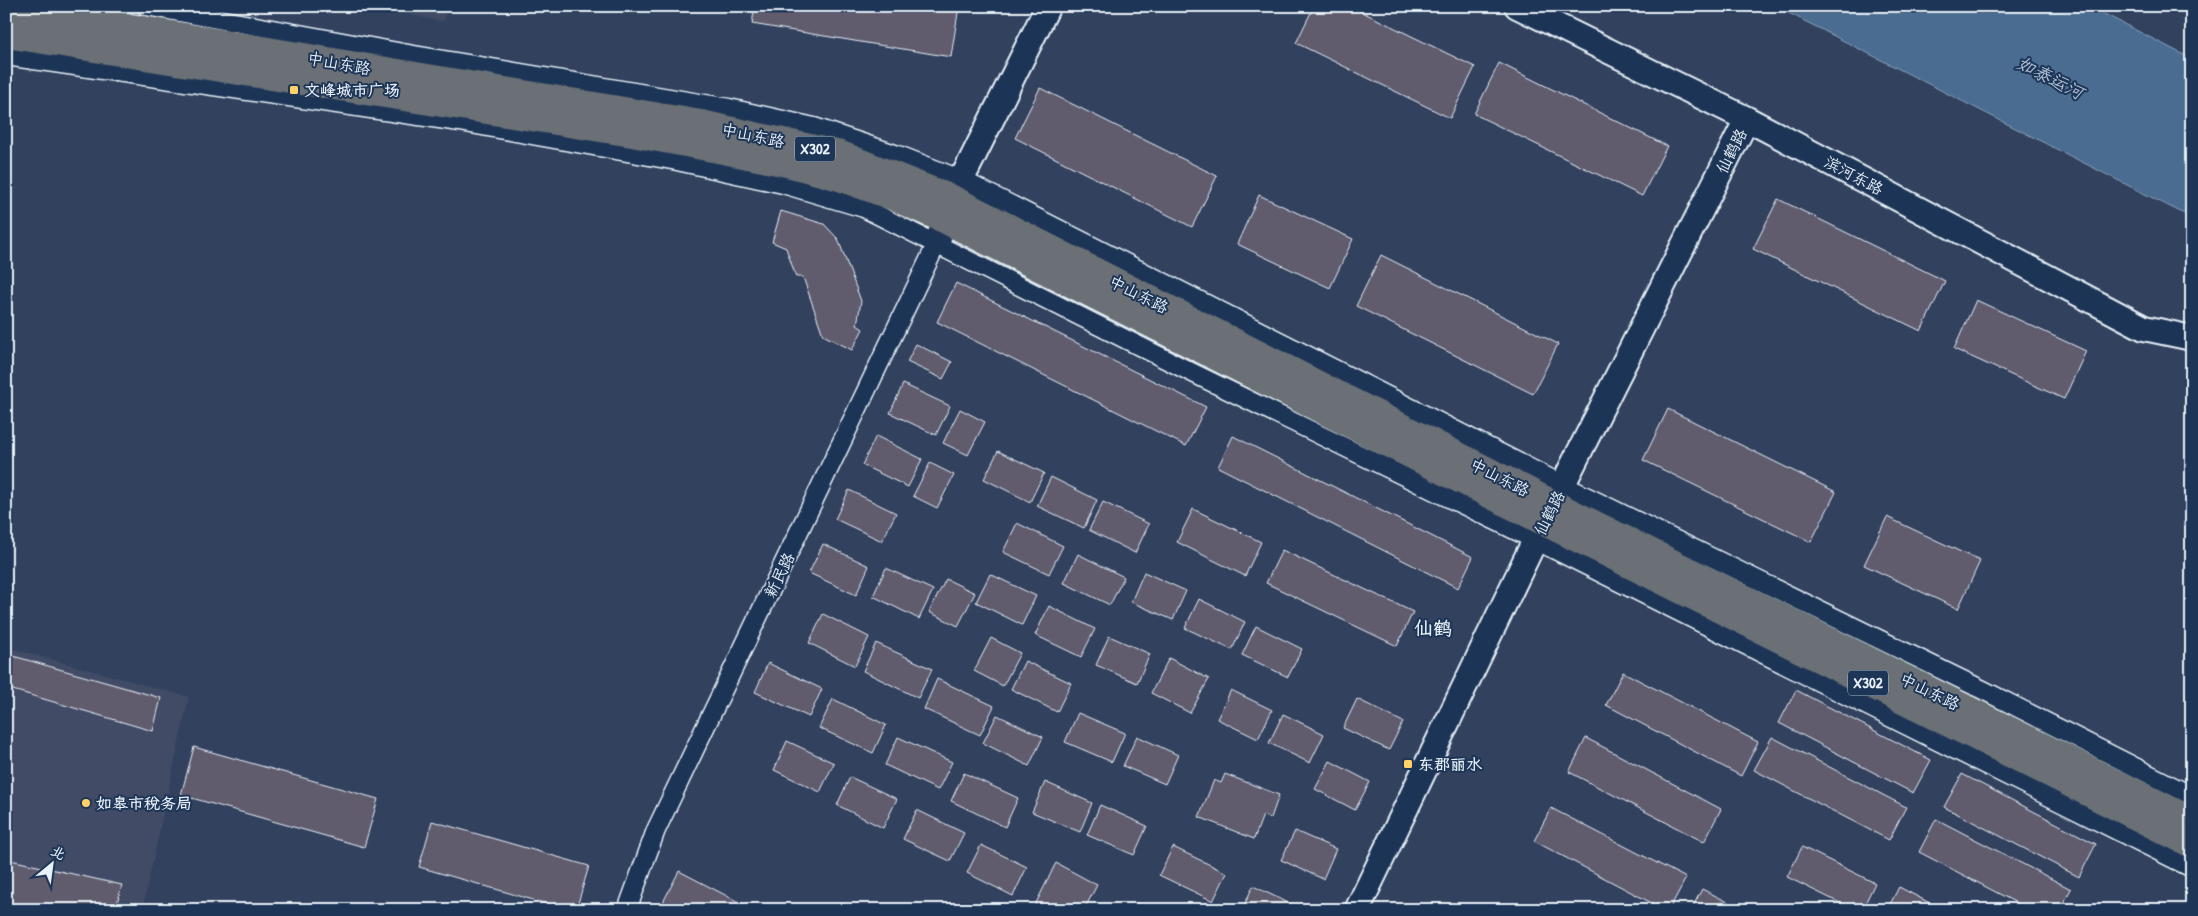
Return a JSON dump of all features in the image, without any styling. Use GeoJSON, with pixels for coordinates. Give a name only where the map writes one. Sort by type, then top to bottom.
{"type":"FeatureCollection","features":[{"type":"Feature","properties":{"kind":"main road","name":"中山东路"},"geometry":{"type":"LineString","coordinates":[[6,7],[701,124],[841,156],[1549,513],[2192,844]]}},
{"type":"Feature","properties":{"kind":"main road","name":"中山东路"},"geometry":{"type":"LineString","coordinates":[[6,34],[632,133],[718,149],[787,163],[840,177],[892,196],[949,211]]}},
{"type":"Feature","properties":{"kind":"main road","name":"中山东路"},"geometry":{"type":"LineString","coordinates":[[1549,513],[2192,821]]}},
{"type":"Feature","properties":{"kind":"street"},"geometry":{"type":"LineString","coordinates":[[146,6],[729,108],[814,127],[901,156],[949,211],[1549,513],[2192,868]]}},
{"type":"Feature","properties":{"kind":"street"},"geometry":{"type":"LineString","coordinates":[[949,211],[1048,6]]}},
{"type":"Feature","properties":{"kind":"street","name":"滨河东路"},"geometry":{"type":"LineString","coordinates":[[1517,6],[1748,119],[2144,328],[2192,338]]}},
{"type":"Feature","properties":{"kind":"street"},"geometry":{"type":"LineString","coordinates":[[6,56],[460,122],[677,161],[783,184],[864,208],[949,211]]}},
{"type":"Feature","properties":{"kind":"street","name":"仙鹤路"},"geometry":{"type":"LineString","coordinates":[[1357,910],[1549,513],[1748,119]]}},
{"type":"Feature","properties":{"kind":"street","name":"新民路"},"geometry":{"type":"LineString","coordinates":[[627,910],[660,822],[949,211]]}},
{"type":"Feature","properties":{"kind":"street"},"geometry":{"type":"LineString","coordinates":[[1549,513],[1983,690],[2192,796]]}},
{"type":"Feature","properties":{"kind":"shaded area"},"geometry":{"type":"Polygon","coordinates":[[[369,6],[446,6],[444,22],[369,6]]]}},
{"type":"Feature","properties":{"kind":"shaded area","name":"如皋市税务局"},"geometry":{"type":"Polygon","coordinates":[[[6,647],[189,697],[142,910],[6,910],[6,647]]]}},
{"type":"Feature","properties":{"kind":"water","name":"如泰运河"},"geometry":{"type":"Polygon","coordinates":[[[1775,6],[2089,6],[2192,59],[2192,218],[1775,6]]]}},
{"type":"Feature","properties":{"kind":"building"},"geometry":{"type":"Polygon","coordinates":[[[755,6],[959,6],[951,57],[752,24],[755,6]]]}},
{"type":"Feature","properties":{"kind":"building"},"geometry":{"type":"Polygon","coordinates":[[[1314,6],[1350,6],[1475,67],[1450,118],[1296,43],[1314,6]]]}},
{"type":"Feature","properties":{"kind":"building"},"geometry":{"type":"Polygon","coordinates":[[[1499,63],[1667,146],[1642,196],[1474,114],[1499,63]]]}},
{"type":"Feature","properties":{"kind":"building"},"geometry":{"type":"Polygon","coordinates":[[[1040,88],[1217,176],[1192,227],[1015,138],[1040,88]]]}},
{"type":"Feature","properties":{"kind":"building"},"geometry":{"type":"Polygon","coordinates":[[[1259,195],[1353,239],[1330,288],[1237,244],[1259,195]]]}},
{"type":"Feature","properties":{"kind":"building"},"geometry":{"type":"Polygon","coordinates":[[[1778,199],[1945,281],[1921,331],[1753,249],[1778,199]]]}},
{"type":"Feature","properties":{"kind":"building"},"geometry":{"type":"Polygon","coordinates":[[[781,211],[824,224],[838,239],[861,301],[857,325],[863,329],[852,350],[823,335],[803,277],[796,277],[786,248],[772,242],[781,211]]]}},
{"type":"Feature","properties":{"kind":"building"},"geometry":{"type":"Polygon","coordinates":[[[1381,255],[1558,344],[1533,394],[1356,306],[1381,255]]]}},
{"type":"Feature","properties":{"kind":"building"},"geometry":{"type":"Polygon","coordinates":[[[956,283],[1206,407],[1186,446],[937,322],[956,283]]]}},
{"type":"Feature","properties":{"kind":"building"},"geometry":{"type":"Polygon","coordinates":[[[1976,300],[2086,351],[2064,399],[1954,349],[1976,300]]]}},
{"type":"Feature","properties":{"kind":"building"},"geometry":{"type":"Polygon","coordinates":[[[916,344],[952,362],[943,379],[907,362],[916,344]]]}},
{"type":"Feature","properties":{"kind":"building"},"geometry":{"type":"Polygon","coordinates":[[[903,384],[950,406],[936,435],[890,413],[903,384]]]}},
{"type":"Feature","properties":{"kind":"building"},"geometry":{"type":"Polygon","coordinates":[[[960,409],[985,422],[968,455],[943,443],[960,409]]]}},
{"type":"Feature","properties":{"kind":"building"},"geometry":{"type":"Polygon","coordinates":[[[1668,409],[1836,492],[1811,542],[1643,460],[1668,409]]]}},
{"type":"Feature","properties":{"kind":"building"},"geometry":{"type":"Polygon","coordinates":[[[876,436],[922,459],[908,487],[862,465],[876,436]]]}},
{"type":"Feature","properties":{"kind":"building"},"geometry":{"type":"Polygon","coordinates":[[[1233,436],[1473,557],[1458,588],[1218,467],[1233,436]]]}},
{"type":"Feature","properties":{"kind":"building"},"geometry":{"type":"Polygon","coordinates":[[[998,451],[1044,473],[1030,502],[984,479],[998,451]]]}},
{"type":"Feature","properties":{"kind":"building"},"geometry":{"type":"Polygon","coordinates":[[[930,463],[954,475],[937,508],[913,496],[930,463]]]}},
{"type":"Feature","properties":{"kind":"building"},"geometry":{"type":"Polygon","coordinates":[[[1051,477],[1097,500],[1084,528],[1037,506],[1051,477]]]}},
{"type":"Feature","properties":{"kind":"building"},"geometry":{"type":"Polygon","coordinates":[[[849,490],[896,513],[882,541],[835,519],[849,490]]]}},
{"type":"Feature","properties":{"kind":"building"},"geometry":{"type":"Polygon","coordinates":[[[1103,502],[1149,524],[1135,553],[1089,530],[1103,502]]]}},
{"type":"Feature","properties":{"kind":"building"},"geometry":{"type":"Polygon","coordinates":[[[1193,509],[1261,542],[1245,576],[1177,542],[1193,509]]]}},
{"type":"Feature","properties":{"kind":"building"},"geometry":{"type":"Polygon","coordinates":[[[1887,517],[1980,561],[1958,609],[1864,565],[1887,517]]]}},
{"type":"Feature","properties":{"kind":"building"},"geometry":{"type":"Polygon","coordinates":[[[1017,523],[1063,546],[1049,574],[1003,552],[1017,523]]]}},
{"type":"Feature","properties":{"kind":"building"},"geometry":{"type":"Polygon","coordinates":[[[823,544],[869,566],[856,595],[809,573],[823,544]]]}},
{"type":"Feature","properties":{"kind":"building"},"geometry":{"type":"Polygon","coordinates":[[[1282,550],[1413,612],[1397,646],[1266,583],[1282,550]]]}},
{"type":"Feature","properties":{"kind":"building"},"geometry":{"type":"Polygon","coordinates":[[[1078,554],[1124,577],[1110,605],[1064,583],[1078,554]]]}},
{"type":"Feature","properties":{"kind":"building"},"geometry":{"type":"Polygon","coordinates":[[[886,568],[933,590],[919,619],[873,596],[886,568]]]}},
{"type":"Feature","properties":{"kind":"building"},"geometry":{"type":"Polygon","coordinates":[[[1144,572],[1186,591],[1173,620],[1131,602],[1144,572]]]}},
{"type":"Feature","properties":{"kind":"building"},"geometry":{"type":"Polygon","coordinates":[[[990,574],[1036,596],[1022,625],[976,602],[990,574]]]}},
{"type":"Feature","properties":{"kind":"building"},"geometry":{"type":"Polygon","coordinates":[[[946,579],[975,593],[958,626],[929,612],[946,579]]]}},
{"type":"Feature","properties":{"kind":"building"},"geometry":{"type":"Polygon","coordinates":[[[1199,599],[1245,622],[1232,650],[1185,628],[1199,599]]]}},
{"type":"Feature","properties":{"kind":"building"},"geometry":{"type":"Polygon","coordinates":[[[1049,606],[1095,629],[1081,657],[1035,635],[1049,606]]]}},
{"type":"Feature","properties":{"kind":"building"},"geometry":{"type":"Polygon","coordinates":[[[823,614],[869,637],[855,666],[809,643],[823,614]]]}},
{"type":"Feature","properties":{"kind":"building"},"geometry":{"type":"Polygon","coordinates":[[[1256,626],[1302,649],[1288,677],[1242,655],[1256,626]]]}},
{"type":"Feature","properties":{"kind":"building"},"geometry":{"type":"Polygon","coordinates":[[[1109,636],[1150,654],[1137,683],[1096,665],[1109,636]]]}},
{"type":"Feature","properties":{"kind":"building"},"geometry":{"type":"Polygon","coordinates":[[[991,638],[1020,653],[1003,686],[974,671],[991,638]]]}},
{"type":"Feature","properties":{"kind":"building"},"geometry":{"type":"Polygon","coordinates":[[[876,643],[932,669],[918,698],[863,671],[876,643]]]}},
{"type":"Feature","properties":{"kind":"building"},"geometry":{"type":"Polygon","coordinates":[[[6,654],[161,698],[153,731],[6,688],[6,654]]]}},
{"type":"Feature","properties":{"kind":"building"},"geometry":{"type":"Polygon","coordinates":[[[1169,658],[1209,679],[1190,713],[1151,693],[1169,658]]]}},
{"type":"Feature","properties":{"kind":"building"},"geometry":{"type":"Polygon","coordinates":[[[1025,661],[1071,683],[1057,712],[1011,689],[1025,661]]]}},
{"type":"Feature","properties":{"kind":"building"},"geometry":{"type":"Polygon","coordinates":[[[768,663],[822,689],[809,717],[755,692],[768,663]]]}},
{"type":"Feature","properties":{"kind":"building"},"geometry":{"type":"Polygon","coordinates":[[[1623,672],[1758,742],[1741,776],[1606,705],[1623,672]]]}},
{"type":"Feature","properties":{"kind":"building"},"geometry":{"type":"Polygon","coordinates":[[[937,679],[994,706],[980,735],[924,709],[937,679]]]}},
{"type":"Feature","properties":{"kind":"building"},"geometry":{"type":"Polygon","coordinates":[[[1231,690],[1272,710],[1258,739],[1217,719],[1231,690]]]}},
{"type":"Feature","properties":{"kind":"building"},"geometry":{"type":"Polygon","coordinates":[[[1796,690],[1931,760],[1913,793],[1779,723],[1796,690]]]}},
{"type":"Feature","properties":{"kind":"building"},"geometry":{"type":"Polygon","coordinates":[[[833,699],[886,725],[873,753],[819,728],[833,699]]]}},
{"type":"Feature","properties":{"kind":"building"},"geometry":{"type":"Polygon","coordinates":[[[1357,699],[1403,722],[1389,750],[1343,728],[1357,699]]]}},
{"type":"Feature","properties":{"kind":"building"},"geometry":{"type":"Polygon","coordinates":[[[1078,713],[1125,733],[1112,762],[1065,742],[1078,713]]]}},
{"type":"Feature","properties":{"kind":"building"},"geometry":{"type":"Polygon","coordinates":[[[1283,714],[1324,734],[1310,763],[1269,743],[1283,714]]]}},
{"type":"Feature","properties":{"kind":"building"},"geometry":{"type":"Polygon","coordinates":[[[997,715],[1043,737],[1029,766],[983,743],[997,715]]]}},
{"type":"Feature","properties":{"kind":"building"},"geometry":{"type":"Polygon","coordinates":[[[1137,736],[1178,755],[1165,784],[1123,766],[1137,736]]]}},
{"type":"Feature","properties":{"kind":"building"},"geometry":{"type":"Polygon","coordinates":[[[898,737],[952,762],[938,790],[885,765],[898,737]]]}},
{"type":"Feature","properties":{"kind":"building"},"geometry":{"type":"Polygon","coordinates":[[[1772,737],[1906,807],[1889,840],[1754,770],[1772,737]]]}},
{"type":"Feature","properties":{"kind":"building"},"geometry":{"type":"Polygon","coordinates":[[[1586,738],[1721,809],[1704,842],[1569,772],[1586,738]]]}},
{"type":"Feature","properties":{"kind":"building"},"geometry":{"type":"Polygon","coordinates":[[[787,741],[834,763],[820,792],[774,770],[787,741]]]}},
{"type":"Feature","properties":{"kind":"building"},"geometry":{"type":"Polygon","coordinates":[[[194,747],[378,799],[364,847],[181,795],[194,747]]]}},
{"type":"Feature","properties":{"kind":"building"},"geometry":{"type":"Polygon","coordinates":[[[1330,761],[1370,782],[1355,810],[1315,789],[1330,761]]]}},
{"type":"Feature","properties":{"kind":"building"},"geometry":{"type":"Polygon","coordinates":[[[964,773],[1018,798],[1005,827],[951,801],[964,773]]]}},
{"type":"Feature","properties":{"kind":"building"},"geometry":{"type":"Polygon","coordinates":[[[1225,774],[1279,795],[1271,818],[1263,815],[1254,839],[1199,817],[1214,780],[1221,783],[1225,774]]]}},
{"type":"Feature","properties":{"kind":"building"},"geometry":{"type":"Polygon","coordinates":[[[1962,774],[2096,844],[2079,877],[1944,807],[1962,774]]]}},
{"type":"Feature","properties":{"kind":"building"},"geometry":{"type":"Polygon","coordinates":[[[850,777],[897,799],[883,828],[837,805],[850,777]]]}},
{"type":"Feature","properties":{"kind":"building"},"geometry":{"type":"Polygon","coordinates":[[[1045,782],[1092,803],[1080,832],[1032,812],[1045,782]]]}},
{"type":"Feature","properties":{"kind":"building"},"geometry":{"type":"Polygon","coordinates":[[[1100,805],[1147,826],[1134,855],[1087,835],[1100,805]]]}},
{"type":"Feature","properties":{"kind":"building"},"geometry":{"type":"Polygon","coordinates":[[[1551,808],[1686,878],[1669,910],[1665,910],[1534,841],[1551,808]]]}},
{"type":"Feature","properties":{"kind":"building"},"geometry":{"type":"Polygon","coordinates":[[[917,810],[964,833],[950,861],[903,839],[917,810]]]}},
{"type":"Feature","properties":{"kind":"building"},"geometry":{"type":"Polygon","coordinates":[[[1936,819],[2071,889],[2060,910],[2030,910],[1919,852],[1936,819]]]}},
{"type":"Feature","properties":{"kind":"building"},"geometry":{"type":"Polygon","coordinates":[[[432,821],[589,866],[576,910],[568,910],[419,867],[432,821]]]}},
{"type":"Feature","properties":{"kind":"building"},"geometry":{"type":"Polygon","coordinates":[[[1295,831],[1336,849],[1323,879],[1281,860],[1295,831]]]}},
{"type":"Feature","properties":{"kind":"building"},"geometry":{"type":"Polygon","coordinates":[[[981,845],[1027,867],[1013,896],[967,873],[981,845]]]}},
{"type":"Feature","properties":{"kind":"building"},"geometry":{"type":"Polygon","coordinates":[[[1173,847],[1227,873],[1213,901],[1159,875],[1173,847]]]}},
{"type":"Feature","properties":{"kind":"building"},"geometry":{"type":"Polygon","coordinates":[[[1802,847],[1875,883],[1862,910],[1854,910],[1787,877],[1802,847]]]}},
{"type":"Feature","properties":{"kind":"building"},"geometry":{"type":"Polygon","coordinates":[[[6,859],[122,885],[115,910],[6,910],[6,859]]]}},
{"type":"Feature","properties":{"kind":"building"},"geometry":{"type":"Polygon","coordinates":[[[1056,863],[1097,885],[1084,910],[1044,910],[1035,905],[1056,863]]]}},
{"type":"Feature","properties":{"kind":"building"},"geometry":{"type":"Polygon","coordinates":[[[679,871],[754,910],[659,910],[679,871]]]}},
{"type":"Feature","properties":{"kind":"building"},"geometry":{"type":"Polygon","coordinates":[[[1253,886],[1303,910],[1242,910],[1253,886]]]}},
{"type":"Feature","properties":{"kind":"building"},"geometry":{"type":"Polygon","coordinates":[[[1899,887],[1943,910],[1887,910],[1899,887]]]}},
{"type":"Feature","properties":{"kind":"building"},"geometry":{"type":"Polygon","coordinates":[[[1702,889],[1744,910],[1691,910],[1702,889]]]}},
{"type":"Feature","properties":{"kind":"building"},"geometry":{"type":"Polygon","coordinates":[[[1137,903],[1151,910],[1134,910],[1137,903]]]}},
{"type":"Feature","properties":{"kind":"place","name":"文峰城市广场"},"geometry":{"type":"Point","coordinates":[294,90]}},
{"type":"Feature","properties":{"kind":"place","name":"东郡丽水"},"geometry":{"type":"Point","coordinates":[1408,764]}},
{"type":"Feature","properties":{"kind":"place","name":"如皋市税务局"},"geometry":{"type":"Point","coordinates":[86,803]}},
{"type":"Feature","properties":{"kind":"district","name":"仙鹤"},"geometry":{"type":"Point","coordinates":[1433,628]}}]}
